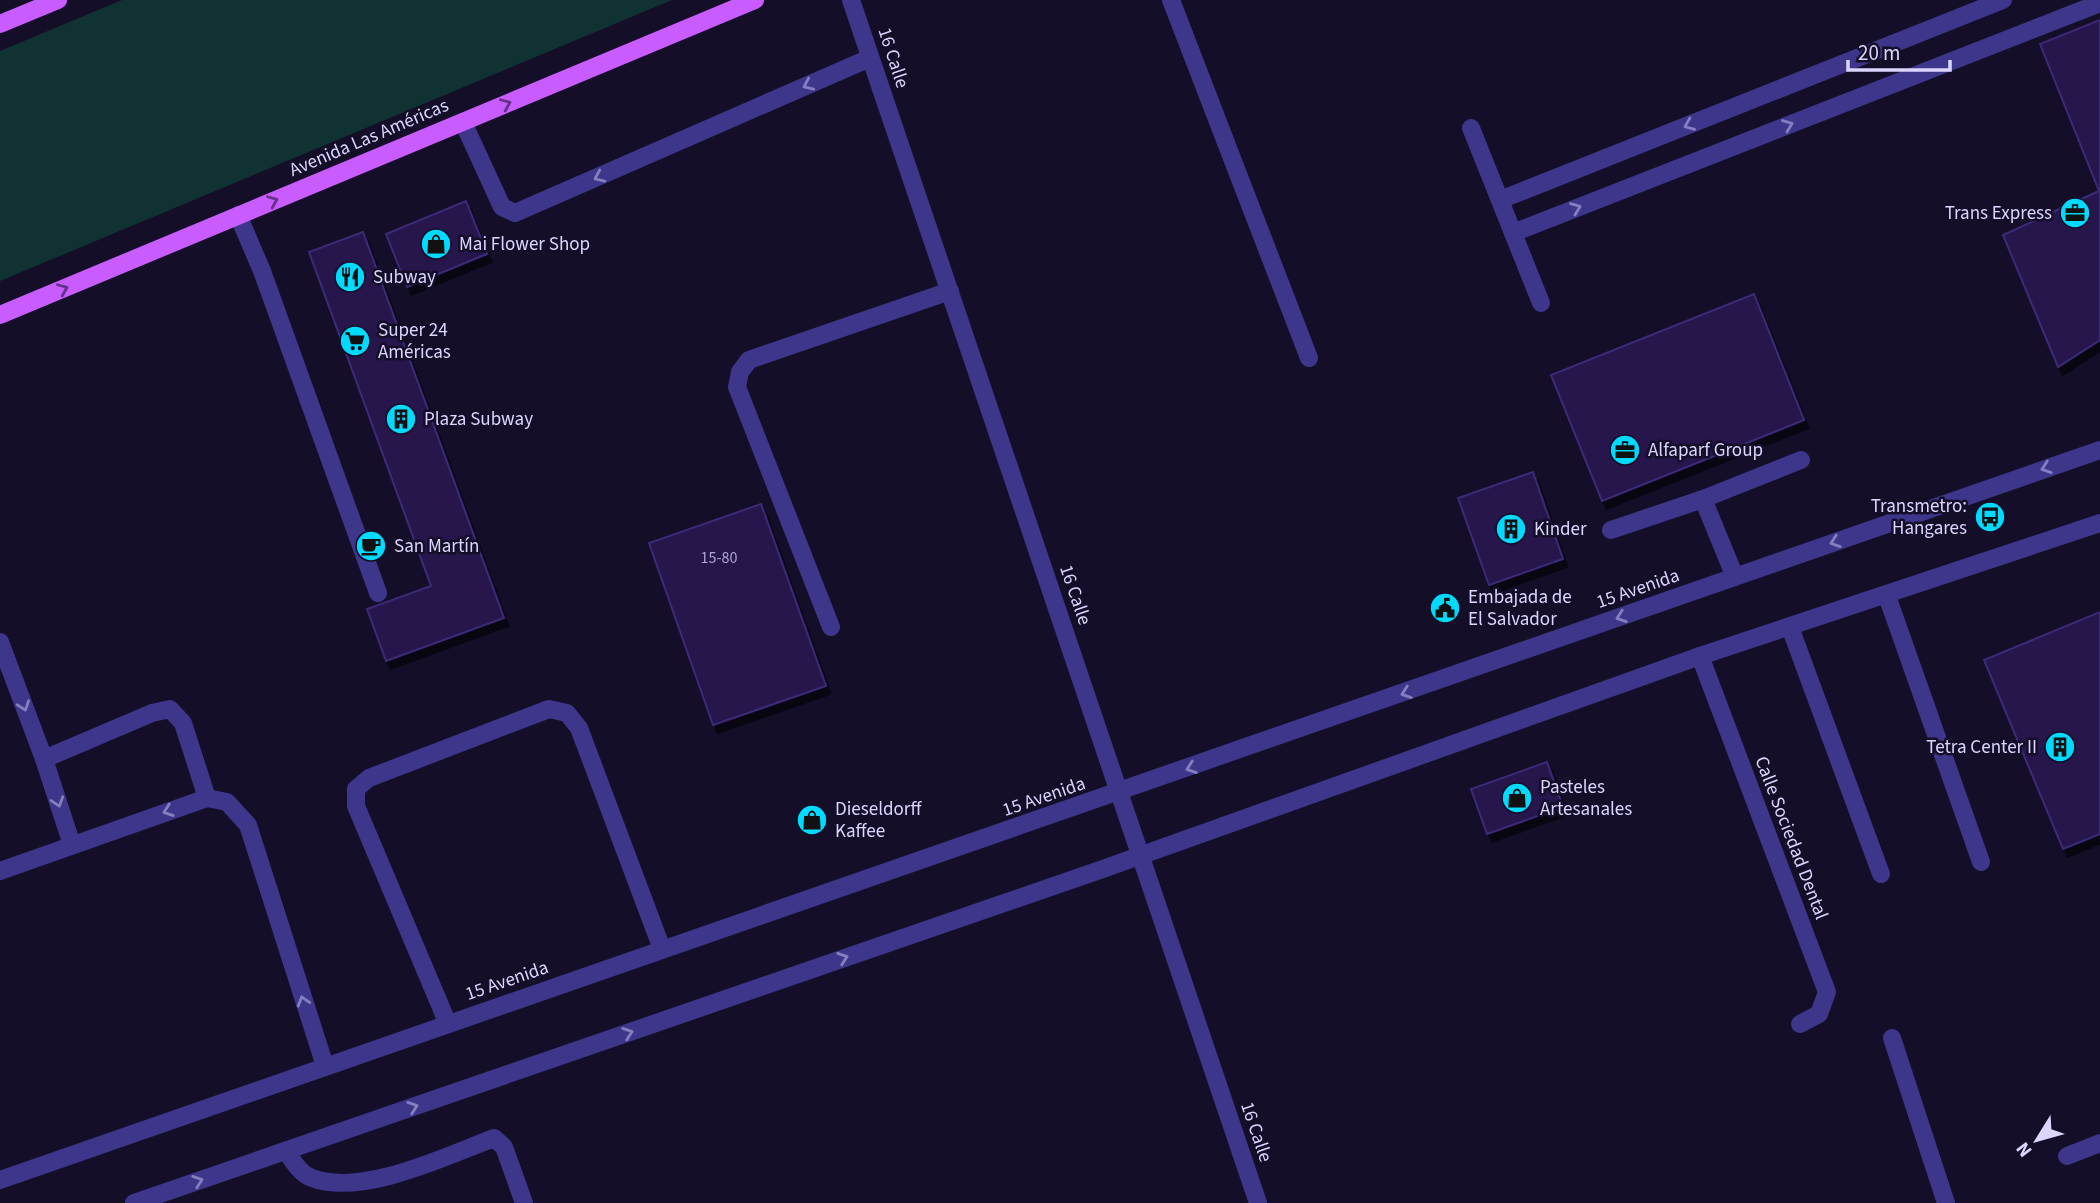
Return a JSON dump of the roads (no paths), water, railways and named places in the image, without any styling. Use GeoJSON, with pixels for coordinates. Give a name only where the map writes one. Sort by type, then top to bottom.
{"type":"FeatureCollection","features":[{"type":"Feature","properties":{"kind":"main road"},"geometry":{"type":"LineString","coordinates":[[0,24],[53,1]]}},
{"type":"Feature","properties":{"kind":"main road","name":"Avenida Las Américas"},"geometry":{"type":"LineString","coordinates":[[0,315],[751,1]]}},
{"type":"Feature","properties":{"kind":"street","name":"16 Calle"},"geometry":{"type":"LineString","coordinates":[[851,0],[1120,793],[1138,856],[1258,1203]]}},
{"type":"Feature","properties":{"kind":"street"},"geometry":{"type":"LineString","coordinates":[[1171,0],[1309,358]]}},
{"type":"Feature","properties":{"kind":"street"},"geometry":{"type":"LineString","coordinates":[[1500,200],[2003,0]]}},
{"type":"Feature","properties":{"kind":"street"},"geometry":{"type":"LineString","coordinates":[[1513,233],[2100,3]]}},
{"type":"Feature","properties":{"kind":"street"},"geometry":{"type":"LineString","coordinates":[[463,122],[502,207],[515,213],[870,58]]}},
{"type":"Feature","properties":{"kind":"street"},"geometry":{"type":"LineString","coordinates":[[1471,128],[1541,303]]}},
{"type":"Feature","properties":{"kind":"street"},"geometry":{"type":"LineString","coordinates":[[238,215],[262,271],[377,593]]}},
{"type":"Feature","properties":{"kind":"street"},"geometry":{"type":"LineString","coordinates":[[831,627],[737,387],[740,372],[749,360],[950,291]]}},
{"type":"Feature","properties":{"kind":"street","name":"15 Avenida"},"geometry":{"type":"LineString","coordinates":[[0,1180],[662,949],[1120,793],[2100,450]]}},
{"type":"Feature","properties":{"kind":"street"},"geometry":{"type":"LineString","coordinates":[[1611,530],[1703,499],[1801,460]]}},
{"type":"Feature","properties":{"kind":"street"},"geometry":{"type":"LineString","coordinates":[[1703,499],[1735,577]]}},
{"type":"Feature","properties":{"kind":"street"},"geometry":{"type":"LineString","coordinates":[[134,1203],[1138,856],[1700,656],[2100,523]]}},
{"type":"Feature","properties":{"kind":"street"},"geometry":{"type":"LineString","coordinates":[[1887,596],[1981,862]]}},
{"type":"Feature","properties":{"kind":"street"},"geometry":{"type":"LineString","coordinates":[[1790,627],[1881,874]]}},
{"type":"Feature","properties":{"kind":"street"},"geometry":{"type":"LineString","coordinates":[[0,642],[44,759],[72,845]]}},
{"type":"Feature","properties":{"kind":"street","name":"Calle Sociedad Dental"},"geometry":{"type":"LineString","coordinates":[[1700,656],[1827,992],[1819,1014],[1800,1024]]}},
{"type":"Feature","properties":{"kind":"street"},"geometry":{"type":"LineString","coordinates":[[44,759],[152,712],[170,709],[183,723],[207,798]]}},
{"type":"Feature","properties":{"kind":"street"},"geometry":{"type":"LineString","coordinates":[[448,1024],[356,806],[356,789],[369,778],[549,709],[567,713],[579,728],[662,949]]}},
{"type":"Feature","properties":{"kind":"street"},"geometry":{"type":"LineString","coordinates":[[0,871],[207,798],[227,802],[248,825],[325,1066]]}},
{"type":"Feature","properties":{"kind":"street"},"geometry":{"type":"LineString","coordinates":[[1892,1038],[1946,1203]]}},
{"type":"Feature","properties":{"kind":"street"},"geometry":{"type":"LineString","coordinates":[[286,1151],[299,1169],[311,1178],[345,1185],[422,1165],[494,1138],[504,1147],[524,1203]]}},
{"type":"Feature","properties":{"kind":"street"},"geometry":{"type":"LineString","coordinates":[[2067,1156],[2100,1143]]}},
{"type":"Feature","properties":{"kind":"place","name":"Trans Express"},"geometry":{"type":"Point","coordinates":[2075,213]}},
{"type":"Feature","properties":{"kind":"place","name":"Mai Flower Shop"},"geometry":{"type":"Point","coordinates":[436,244]}},
{"type":"Feature","properties":{"kind":"place","name":"Subway"},"geometry":{"type":"Point","coordinates":[350,277]}},
{"type":"Feature","properties":{"kind":"place","name":"Super 24 Américas"},"geometry":{"type":"Point","coordinates":[355,341]}},
{"type":"Feature","properties":{"kind":"place","name":"Plaza Subway"},"geometry":{"type":"Point","coordinates":[401,419]}},
{"type":"Feature","properties":{"kind":"place","name":"Alfaparf Group"},"geometry":{"type":"Point","coordinates":[1625,450]}},
{"type":"Feature","properties":{"kind":"place","name":"Transmetro: Hangares"},"geometry":{"type":"Point","coordinates":[1990,517]}},
{"type":"Feature","properties":{"kind":"place","name":"Kinder"},"geometry":{"type":"Point","coordinates":[1511,529]}},
{"type":"Feature","properties":{"kind":"place","name":"San Martín"},"geometry":{"type":"Point","coordinates":[371,546]}},
{"type":"Feature","properties":{"kind":"place","name":"Embajada de El Salvador"},"geometry":{"type":"Point","coordinates":[1445,608]}},
{"type":"Feature","properties":{"kind":"place","name":"Tetra Center II"},"geometry":{"type":"Point","coordinates":[2060,747]}},
{"type":"Feature","properties":{"kind":"place","name":"Pasteles Artesanales"},"geometry":{"type":"Point","coordinates":[1517,798]}},
{"type":"Feature","properties":{"kind":"place","name":"Dieseldorff Kaffee"},"geometry":{"type":"Point","coordinates":[812,820]}}]}
